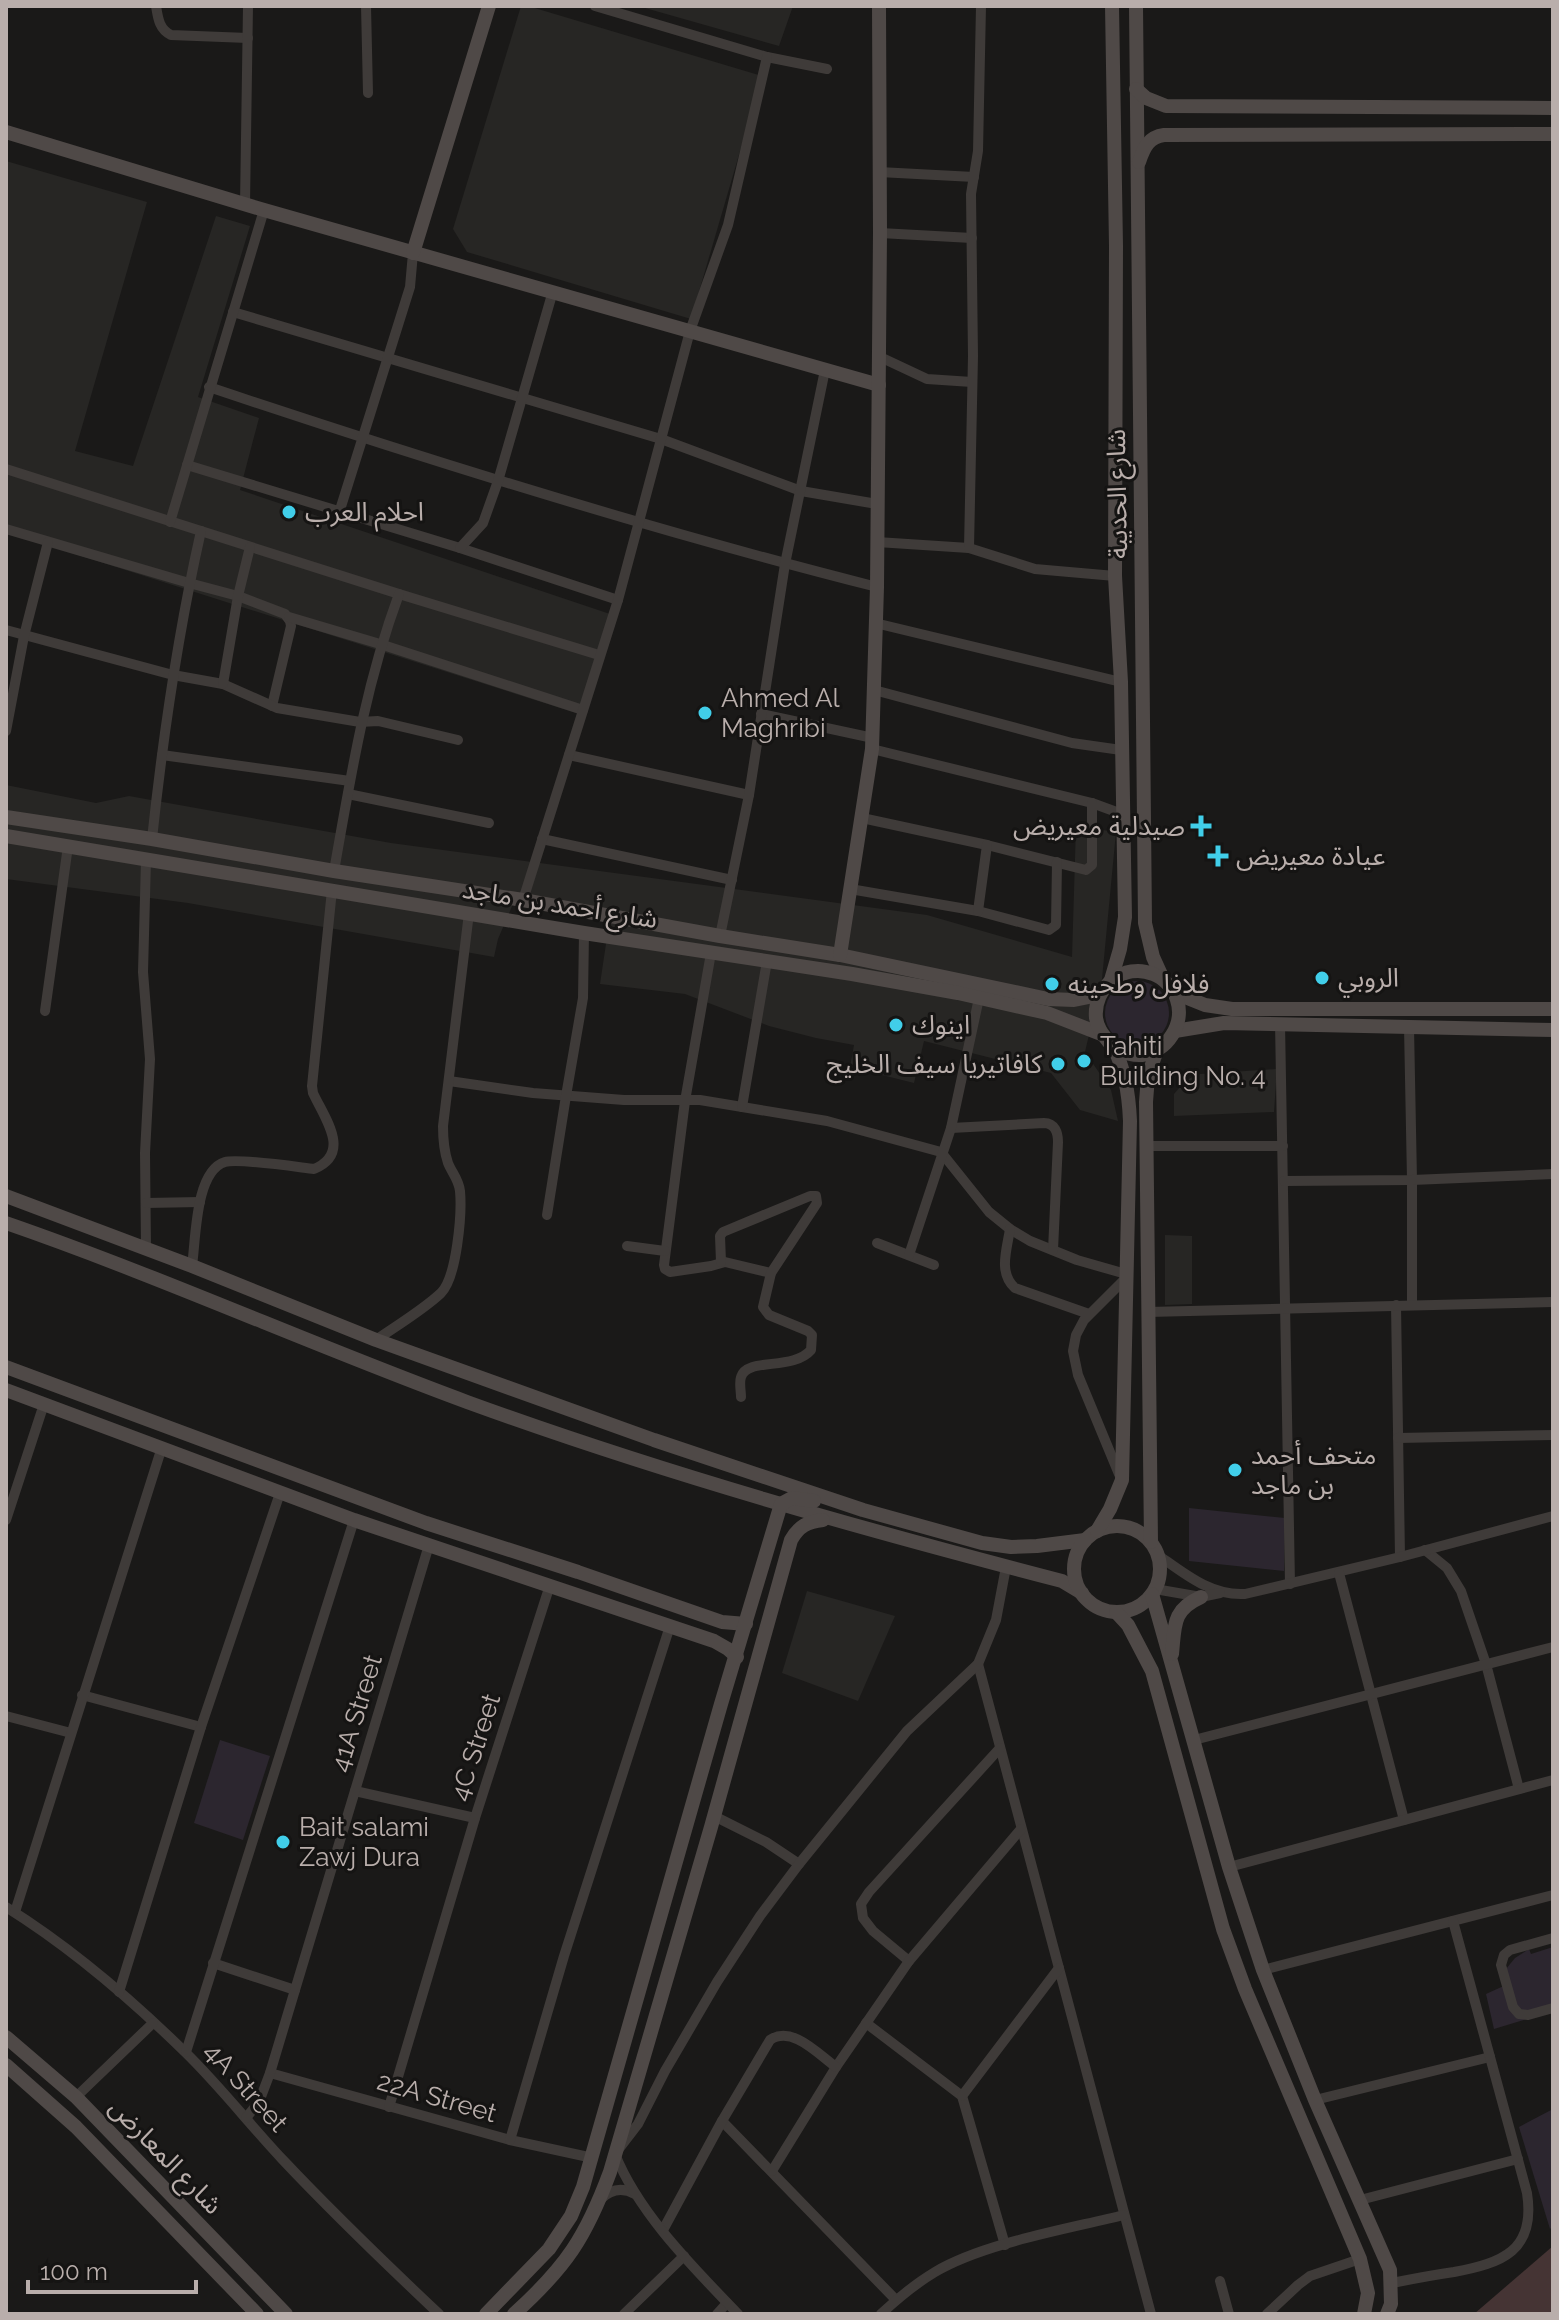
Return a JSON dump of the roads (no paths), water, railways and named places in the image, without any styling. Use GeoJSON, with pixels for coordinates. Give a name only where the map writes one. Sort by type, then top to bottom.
{"type":"FeatureCollection","features":[{"type":"Feature","properties":{"kind":"street"},"geometry":{"type":"LineString","coordinates":[[156,6],[159,22],[171,35],[248,38]]}},
{"type":"Feature","properties":{"kind":"street"},"geometry":{"type":"LineString","coordinates":[[245,204],[248,6]]}},
{"type":"Feature","properties":{"kind":"street"},"geometry":{"type":"LineString","coordinates":[[366,6],[368,93]]}},
{"type":"Feature","properties":{"kind":"street"},"geometry":{"type":"LineString","coordinates":[[339,513],[410,287],[413,253],[489,6]]}},
{"type":"Feature","properties":{"kind":"street"},"geometry":{"type":"LineString","coordinates":[[595,6],[767,57],[827,69]]}},
{"type":"Feature","properties":{"kind":"street"},"geometry":{"type":"LineString","coordinates":[[840,955],[873,744],[879,385],[879,6]]}},
{"type":"Feature","properties":{"kind":"street"},"geometry":{"type":"LineString","coordinates":[[969,548],[971,194],[978,151],[981,6]]}},
{"type":"Feature","properties":{"kind":"street","name":"شارع الحديبة"},"geometry":{"type":"LineString","coordinates":[[1111,980],[1125,917],[1121,682],[1115,576],[1116,246],[1112,6]]}},
{"type":"Feature","properties":{"kind":"street","name":"شارع الحديبة"},"geometry":{"type":"LineString","coordinates":[[1136,6],[1145,923],[1149,946],[1163,979]]}},
{"type":"Feature","properties":{"kind":"street"},"geometry":{"type":"LineString","coordinates":[[523,900],[618,600],[690,331],[728,225],[767,57]]}},
{"type":"Feature","properties":{"kind":"street"},"geometry":{"type":"LineString","coordinates":[[1136,89],[1146,98],[1166,106],[1553,108]]}},
{"type":"Feature","properties":{"kind":"street"},"geometry":{"type":"LineString","coordinates":[[1187,133],[1167,128],[1164,119],[1168,114],[1202,106]]}},
{"type":"Feature","properties":{"kind":"street"},"geometry":{"type":"LineString","coordinates":[[6,132],[264,210],[879,385]]}},
{"type":"Feature","properties":{"kind":"street"},"geometry":{"type":"LineString","coordinates":[[1137,166],[1144,147],[1154,136],[1187,133],[1553,134]]}},
{"type":"Feature","properties":{"kind":"street"},"geometry":{"type":"LineString","coordinates":[[879,172],[974,177]]}},
{"type":"Feature","properties":{"kind":"street"},"geometry":{"type":"LineString","coordinates":[[170,522],[264,210]]}},
{"type":"Feature","properties":{"kind":"street"},"geometry":{"type":"LineString","coordinates":[[880,233],[972,238]]}},
{"type":"Feature","properties":{"kind":"street"},"geometry":{"type":"LineString","coordinates":[[460,548],[483,523],[553,291]]}},
{"type":"Feature","properties":{"kind":"street"},"geometry":{"type":"LineString","coordinates":[[233,312],[661,439],[801,491],[877,504]]}},
{"type":"Feature","properties":{"kind":"street"},"geometry":{"type":"LineString","coordinates":[[878,356],[927,379],[972,382]]}},
{"type":"Feature","properties":{"kind":"street"},"geometry":{"type":"LineString","coordinates":[[720,936],[749,795],[785,564],[825,370]]}},
{"type":"Feature","properties":{"kind":"street"},"geometry":{"type":"LineString","coordinates":[[209,387],[363,439],[638,523],[877,587]]}},
{"type":"Feature","properties":{"kind":"street"},"geometry":{"type":"LineString","coordinates":[[187,465],[618,600]]}},
{"type":"Feature","properties":{"kind":"street"},"geometry":{"type":"LineString","coordinates":[[6,469],[599,655]]}},
{"type":"Feature","properties":{"kind":"street"},"geometry":{"type":"LineString","coordinates":[[6,529],[238,596],[289,617],[583,710]]}},
{"type":"Feature","properties":{"kind":"street"},"geometry":{"type":"LineString","coordinates":[[152,839],[173,675],[201,531]]}},
{"type":"Feature","properties":{"kind":"street"},"geometry":{"type":"LineString","coordinates":[[6,731],[24,636],[48,542]]}},
{"type":"Feature","properties":{"kind":"street"},"geometry":{"type":"LineString","coordinates":[[877,542],[969,548],[1035,569],[1115,576]]}},
{"type":"Feature","properties":{"kind":"street"},"geometry":{"type":"LineString","coordinates":[[223,684],[250,547]]}},
{"type":"Feature","properties":{"kind":"street"},"geometry":{"type":"LineString","coordinates":[[334,871],[360,722],[380,644],[399,594]]}},
{"type":"Feature","properties":{"kind":"street"},"geometry":{"type":"LineString","coordinates":[[272,706],[291,626],[289,617]]}},
{"type":"Feature","properties":{"kind":"street"},"geometry":{"type":"LineString","coordinates":[[875,623],[1121,682]]}},
{"type":"Feature","properties":{"kind":"street"},"geometry":{"type":"LineString","coordinates":[[6,630],[173,675],[223,684],[272,706],[360,722],[378,721],[458,740]]}},
{"type":"Feature","properties":{"kind":"street"},"geometry":{"type":"LineString","coordinates":[[874,690],[1072,743],[1121,750]]}},
{"type":"Feature","properties":{"kind":"street"},"geometry":{"type":"LineString","coordinates":[[761,714],[1092,803],[1122,814]]}},
{"type":"Feature","properties":{"kind":"street"},"geometry":{"type":"LineString","coordinates":[[162,755],[350,781]]}},
{"type":"Feature","properties":{"kind":"street"},"geometry":{"type":"LineString","coordinates":[[569,755],[749,795]]}},
{"type":"Feature","properties":{"kind":"street"},"geometry":{"type":"LineString","coordinates":[[348,794],[489,823]]}},
{"type":"Feature","properties":{"kind":"street"},"geometry":{"type":"LineString","coordinates":[[862,818],[1086,870],[1092,865],[1092,803]]}},
{"type":"Feature","properties":{"kind":"street","name":"شارع أحمد بن ماجد"},"geometry":{"type":"LineString","coordinates":[[6,817],[523,900],[840,955],[1048,999],[1074,1000],[1099,995]]}},
{"type":"Feature","properties":{"kind":"street","name":"شارع أحمد بن ماجد"},"geometry":{"type":"LineString","coordinates":[[6,836],[584,933],[852,974],[1047,1013],[1101,1034]]}},
{"type":"Feature","properties":{"kind":"street"},"geometry":{"type":"LineString","coordinates":[[542,839],[732,880]]}},
{"type":"Feature","properties":{"kind":"street"},"geometry":{"type":"LineString","coordinates":[[978,911],[987,845]]}},
{"type":"Feature","properties":{"kind":"street"},"geometry":{"type":"LineString","coordinates":[[45,1011],[68,846]]}},
{"type":"Feature","properties":{"kind":"street"},"geometry":{"type":"LineString","coordinates":[[146,860],[143,972],[150,1059],[145,1153],[146,1248]]}},
{"type":"Feature","properties":{"kind":"street"},"geometry":{"type":"LineString","coordinates":[[850,889],[978,911],[1045,929],[1053,928],[1056,925],[1057,862]]}},
{"type":"Feature","properties":{"kind":"street"},"geometry":{"type":"LineString","coordinates":[[192,1266],[200,1202],[208,1175],[213,1169],[229,1161],[314,1169],[323,1165],[333,1153],[333,1136],[312,1086],[332,890]]}},
{"type":"Feature","properties":{"kind":"street"},"geometry":{"type":"LineString","coordinates":[[376,1340],[441,1293],[449,1279],[458,1244],[460,1192],[443,1143],[469,913]]}},
{"type":"Feature","properties":{"kind":"street"},"geometry":{"type":"LineString","coordinates":[[547,1215],[583,998],[584,933]]}},
{"type":"Feature","properties":{"kind":"street"},"geometry":{"type":"LineString","coordinates":[[711,953],[685,1101],[664,1265],[670,1272],[731,1262],[771,1273]]}},
{"type":"Feature","properties":{"kind":"street"},"geometry":{"type":"LineString","coordinates":[[742,1107],[767,961]]}},
{"type":"Feature","properties":{"kind":"street"},"geometry":{"type":"LineString","coordinates":[[1082,1593],[1076,1580],[1078,1552],[1110,1509],[1122,1480],[1130,1106],[1124,1075],[1112,1047],[1101,1034],[1096,1008],[1099,995],[1111,980],[1131,971],[1153,974],[1163,979],[1175,993],[1179,1006],[1175,1031],[1157,1050],[1146,1089],[1154,1549],[1160,1567],[1154,1591],[1229,1867],[1263,1970],[1315,2100],[1390,2270],[1391,2304],[1387,2314]]}},
{"type":"Feature","properties":{"kind":"street"},"geometry":{"type":"LineString","coordinates":[[1175,993],[1205,1005],[1232,1009],[1553,1009]]}},
{"type":"Feature","properties":{"kind":"street"},"geometry":{"type":"LineString","coordinates":[[909,1255],[951,1128],[979,998]]}},
{"type":"Feature","properties":{"kind":"street"},"geometry":{"type":"LineString","coordinates":[[1175,1031],[1216,1024],[1280,1023],[1553,1030]]}},
{"type":"Feature","properties":{"kind":"street"},"geometry":{"type":"LineString","coordinates":[[1280,1023],[1290,1584]]}},
{"type":"Feature","properties":{"kind":"street"},"geometry":{"type":"LineString","coordinates":[[1409,1027],[1412,1305]]}},
{"type":"Feature","properties":{"kind":"street"},"geometry":{"type":"LineString","coordinates":[[1112,1047],[1127,1054],[1142,1055],[1157,1050]]}},
{"type":"Feature","properties":{"kind":"street"},"geometry":{"type":"LineString","coordinates":[[449,1081],[507,1091],[566,1096],[700,1100],[827,1121],[941,1152],[989,1212],[1010,1229],[1030,1241],[1126,1276]]}},
{"type":"Feature","properties":{"kind":"street"},"geometry":{"type":"LineString","coordinates":[[951,1128],[1044,1123],[1054,1127],[1058,1142],[1053,1250]]}},
{"type":"Feature","properties":{"kind":"street"},"geometry":{"type":"LineString","coordinates":[[1146,1146],[1283,1146]]}},
{"type":"Feature","properties":{"kind":"street"},"geometry":{"type":"LineString","coordinates":[[1284,1181],[1553,1174]]}},
{"type":"Feature","properties":{"kind":"street"},"geometry":{"type":"LineString","coordinates":[[6,1196],[376,1340],[654,1440],[863,1510],[982,1543],[1011,1547],[1037,1546],[1091,1536],[1111,1527],[1126,1527],[1140,1533],[1154,1549],[1193,1580],[1220,1593]]}},
{"type":"Feature","properties":{"kind":"street"},"geometry":{"type":"LineString","coordinates":[[721,1262],[721,1233],[816,1196],[817,1203],[771,1273],[764,1310],[808,1331],[812,1335],[811,1350],[798,1360],[753,1366],[745,1370],[740,1379],[741,1397]]}},
{"type":"Feature","properties":{"kind":"street"},"geometry":{"type":"LineString","coordinates":[[146,1203],[200,1202]]}},
{"type":"Feature","properties":{"kind":"street"},"geometry":{"type":"LineString","coordinates":[[6,1223],[95,1254],[467,1402],[828,1519],[1062,1581],[1103,1609],[1128,1611],[1138,1607],[1154,1591]]}},
{"type":"Feature","properties":{"kind":"street"},"geometry":{"type":"LineString","coordinates":[[1010,1229],[1005,1271],[1010,1284],[1089,1314]]}},
{"type":"Feature","properties":{"kind":"street"},"geometry":{"type":"LineString","coordinates":[[877,1243],[934,1265]]}},
{"type":"Feature","properties":{"kind":"street"},"geometry":{"type":"LineString","coordinates":[[627,1246],[665,1251]]}},
{"type":"Feature","properties":{"kind":"street"},"geometry":{"type":"LineString","coordinates":[[1122,1480],[1075,1367],[1073,1351],[1076,1335],[1089,1314],[1126,1276]]}},
{"type":"Feature","properties":{"kind":"street"},"geometry":{"type":"LineString","coordinates":[[1148,1312],[1553,1302]]}},
{"type":"Feature","properties":{"kind":"street"},"geometry":{"type":"LineString","coordinates":[[1396,1305],[1400,1557]]}},
{"type":"Feature","properties":{"kind":"street"},"geometry":{"type":"LineString","coordinates":[[6,1367],[426,1523],[729,1624],[746,1624]]}},
{"type":"Feature","properties":{"kind":"street"},"geometry":{"type":"LineString","coordinates":[[6,1390],[354,1520],[722,1644],[737,1657]]}},
{"type":"Feature","properties":{"kind":"street"},"geometry":{"type":"LineString","coordinates":[[6,1520],[44,1404]]}},
{"type":"Feature","properties":{"kind":"street"},"geometry":{"type":"LineString","coordinates":[[1398,1438],[1553,1435]]}},
{"type":"Feature","properties":{"kind":"street"},"geometry":{"type":"LineString","coordinates":[[10,1909],[71,1733],[162,1447]]}},
{"type":"Feature","properties":{"kind":"street"},"geometry":{"type":"LineString","coordinates":[[119,1992],[201,1727],[280,1493]]}},
{"type":"Feature","properties":{"kind":"street"},"geometry":{"type":"LineString","coordinates":[[486,2314],[549,2249],[571,2216],[593,2158],[721,1704],[781,1504],[792,1498],[800,1498],[863,1510]]}},
{"type":"Feature","properties":{"kind":"street"},"geometry":{"type":"LineString","coordinates":[[1171,1658],[1180,1609],[1201,1597],[1220,1593],[1245,1594],[1339,1573],[1553,1516]]}},
{"type":"Feature","properties":{"kind":"street"},"geometry":{"type":"LineString","coordinates":[[514,2314],[559,2270],[575,2248],[600,2199],[791,1540],[795,1532],[810,1522],[828,1519]]}},
{"type":"Feature","properties":{"kind":"street"},"geometry":{"type":"LineString","coordinates":[[186,2052],[354,1520]]}},
{"type":"Feature","properties":{"kind":"street","name":"41A Street"},"geometry":{"type":"LineString","coordinates":[[246,2118],[259,2102],[270,2073],[429,1545]]}},
{"type":"Feature","properties":{"kind":"street"},"geometry":{"type":"LineString","coordinates":[[1425,1550],[1447,1568],[1461,1591],[1486,1664],[1519,1789]]}},
{"type":"Feature","properties":{"kind":"street"},"geometry":{"type":"LineString","coordinates":[[763,1565],[771,1562],[776,1571],[765,1629]]}},
{"type":"Feature","properties":{"kind":"street"},"geometry":{"type":"LineString","coordinates":[[615,2154],[638,2124],[717,1982],[760,1916],[907,1731],[978,1664],[996,1620],[1006,1567]]}},
{"type":"Feature","properties":{"kind":"street"},"geometry":{"type":"LineString","coordinates":[[1339,1573],[1404,1820]]}},
{"type":"Feature","properties":{"kind":"street","name":"4C Street"},"geometry":{"type":"LineString","coordinates":[[389,2107],[475,1818],[550,1585]]}},
{"type":"Feature","properties":{"kind":"street"},"geometry":{"type":"LineString","coordinates":[[1154,1591],[1201,1597]]}},
{"type":"Feature","properties":{"kind":"street"},"geometry":{"type":"LineString","coordinates":[[627,1611],[635,1605],[679,1621],[686,1618],[690,1611]]}},
{"type":"Feature","properties":{"kind":"street"},"geometry":{"type":"LineString","coordinates":[[1116,1612],[1128,1625],[1152,1671],[1223,1929],[1245,1989],[1360,2259],[1368,2293],[1364,2314]]}},
{"type":"Feature","properties":{"kind":"street"},"geometry":{"type":"LineString","coordinates":[[510,2140],[564,1956],[670,1626]]}},
{"type":"Feature","properties":{"kind":"street"},"geometry":{"type":"LineString","coordinates":[[1194,1740],[1553,1647]]}},
{"type":"Feature","properties":{"kind":"street"},"geometry":{"type":"LineString","coordinates":[[978,1664],[1151,2314]]}},
{"type":"Feature","properties":{"kind":"street"},"geometry":{"type":"LineString","coordinates":[[82,1695],[201,1727]]}},
{"type":"Feature","properties":{"kind":"street"},"geometry":{"type":"LineString","coordinates":[[721,1704],[724,1713],[696,1813],[699,1820],[712,1821],[766,1842],[799,1864]]}},
{"type":"Feature","properties":{"kind":"street"},"geometry":{"type":"LineString","coordinates":[[6,1716],[71,1733]]}},
{"type":"Feature","properties":{"kind":"street"},"geometry":{"type":"LineString","coordinates":[[909,1961],[873,1931],[863,1918],[861,1904],[1000,1748]]}},
{"type":"Feature","properties":{"kind":"street"},"geometry":{"type":"LineString","coordinates":[[1229,1867],[1553,1780]]}},
{"type":"Feature","properties":{"kind":"street"},"geometry":{"type":"LineString","coordinates":[[355,1791],[475,1818]]}},
{"type":"Feature","properties":{"kind":"street"},"geometry":{"type":"LineString","coordinates":[[772,2171],[836,2067],[909,1961],[1021,1829]]}},
{"type":"Feature","properties":{"kind":"street"},"geometry":{"type":"LineString","coordinates":[[1263,1970],[1553,1895]]}},
{"type":"Feature","properties":{"kind":"street","name":"4A Street"},"geometry":{"type":"LineString","coordinates":[[10,1909],[119,1992],[186,2052],[354,2233],[439,2314]]}},
{"type":"Feature","properties":{"kind":"street"},"geometry":{"type":"LineString","coordinates":[[1392,2283],[1501,2260],[1517,2246],[1526,2231],[1530,2210],[1453,1921]]}},
{"type":"Feature","properties":{"kind":"street"},"geometry":{"type":"LineString","coordinates":[[1553,1938],[1510,1950],[1504,1955],[1501,1965],[1513,2007],[1519,2014],[1528,2015],[1553,2008]]}},
{"type":"Feature","properties":{"kind":"street"},"geometry":{"type":"LineString","coordinates":[[213,1963],[295,1990]]}},
{"type":"Feature","properties":{"kind":"street"},"geometry":{"type":"LineString","coordinates":[[962,2096],[1059,1968]]}},
{"type":"Feature","properties":{"kind":"street"},"geometry":{"type":"LineString","coordinates":[[76,2097],[153,2023]]}},
{"type":"Feature","properties":{"kind":"street"},"geometry":{"type":"LineString","coordinates":[[866,2023],[962,2096],[1005,2245]]}},
{"type":"Feature","properties":{"kind":"street"},"geometry":{"type":"LineString","coordinates":[[663,2230],[770,2040],[782,2034],[792,2036],[836,2067]]}},
{"type":"Feature","properties":{"kind":"street","name":"شارع المعارض"},"geometry":{"type":"LineString","coordinates":[[6,2037],[76,2097],[286,2314]]}},
{"type":"Feature","properties":{"kind":"street"},"geometry":{"type":"LineString","coordinates":[[1315,2100],[1490,2057]]}},
{"type":"Feature","properties":{"kind":"street","name":"شارع المعارض"},"geometry":{"type":"LineString","coordinates":[[6,2065],[76,2127],[257,2314]]}},
{"type":"Feature","properties":{"kind":"street","name":"22A Street"},"geometry":{"type":"LineString","coordinates":[[270,2073],[510,2140],[593,2158]]}},
{"type":"Feature","properties":{"kind":"street"},"geometry":{"type":"LineString","coordinates":[[722,2121],[896,2300]]}},
{"type":"Feature","properties":{"kind":"street"},"geometry":{"type":"LineString","coordinates":[[615,2154],[635,2194],[684,2256],[738,2314]]}},
{"type":"Feature","properties":{"kind":"street"},"geometry":{"type":"LineString","coordinates":[[1360,2200],[1518,2159]]}},
{"type":"Feature","properties":{"kind":"street"},"geometry":{"type":"LineString","coordinates":[[1331,2191],[1352,2182]]}},
{"type":"Feature","properties":{"kind":"street"},"geometry":{"type":"LineString","coordinates":[[600,2199],[617,2189],[635,2194]]}},
{"type":"Feature","properties":{"kind":"street"},"geometry":{"type":"LineString","coordinates":[[881,2314],[935,2271],[966,2258],[1124,2215]]}},
{"type":"Feature","properties":{"kind":"street"},"geometry":{"type":"LineString","coordinates":[[624,2314],[684,2256]]}},
{"type":"Feature","properties":{"kind":"street"},"geometry":{"type":"LineString","coordinates":[[1267,2314],[1310,2276],[1360,2259]]}},
{"type":"Feature","properties":{"kind":"street"},"geometry":{"type":"LineString","coordinates":[[1220,2281],[1229,2314]]}},
{"type":"Feature","properties":{"kind":"street"},"geometry":{"type":"LineString","coordinates":[[717,2314],[727,2303]]}},
{"type":"Feature","properties":{"kind":"place","name":"احلام العرب"},"geometry":{"type":"Point","coordinates":[289,512]}},
{"type":"Feature","properties":{"kind":"place","name":"Ahmed Al Maghribi"},"geometry":{"type":"Point","coordinates":[705,713]}},
{"type":"Feature","properties":{"kind":"place","name":"صيدلية معيريض"},"geometry":{"type":"Point","coordinates":[1201,826]}},
{"type":"Feature","properties":{"kind":"place","name":"عيادة معيريض"},"geometry":{"type":"Point","coordinates":[1218,856]}},
{"type":"Feature","properties":{"kind":"place","name":"الروبي"},"geometry":{"type":"Point","coordinates":[1322,978]}},
{"type":"Feature","properties":{"kind":"place","name":"فلافل وطحينه"},"geometry":{"type":"Point","coordinates":[1052,984]}},
{"type":"Feature","properties":{"kind":"place","name":"اينوك"},"geometry":{"type":"Point","coordinates":[896,1025]}},
{"type":"Feature","properties":{"kind":"place","name":"Tahiti Building No. 4"},"geometry":{"type":"Point","coordinates":[1084,1061]}},
{"type":"Feature","properties":{"kind":"place","name":"كافاتيريا سيف الخليج"},"geometry":{"type":"Point","coordinates":[1058,1064]}},
{"type":"Feature","properties":{"kind":"place","name":"متحف أحمد بن ماجد"},"geometry":{"type":"Point","coordinates":[1235,1470]}},
{"type":"Feature","properties":{"kind":"place","name":"Bait salami Zawj Dura"},"geometry":{"type":"Point","coordinates":[283,1842]}}]}
